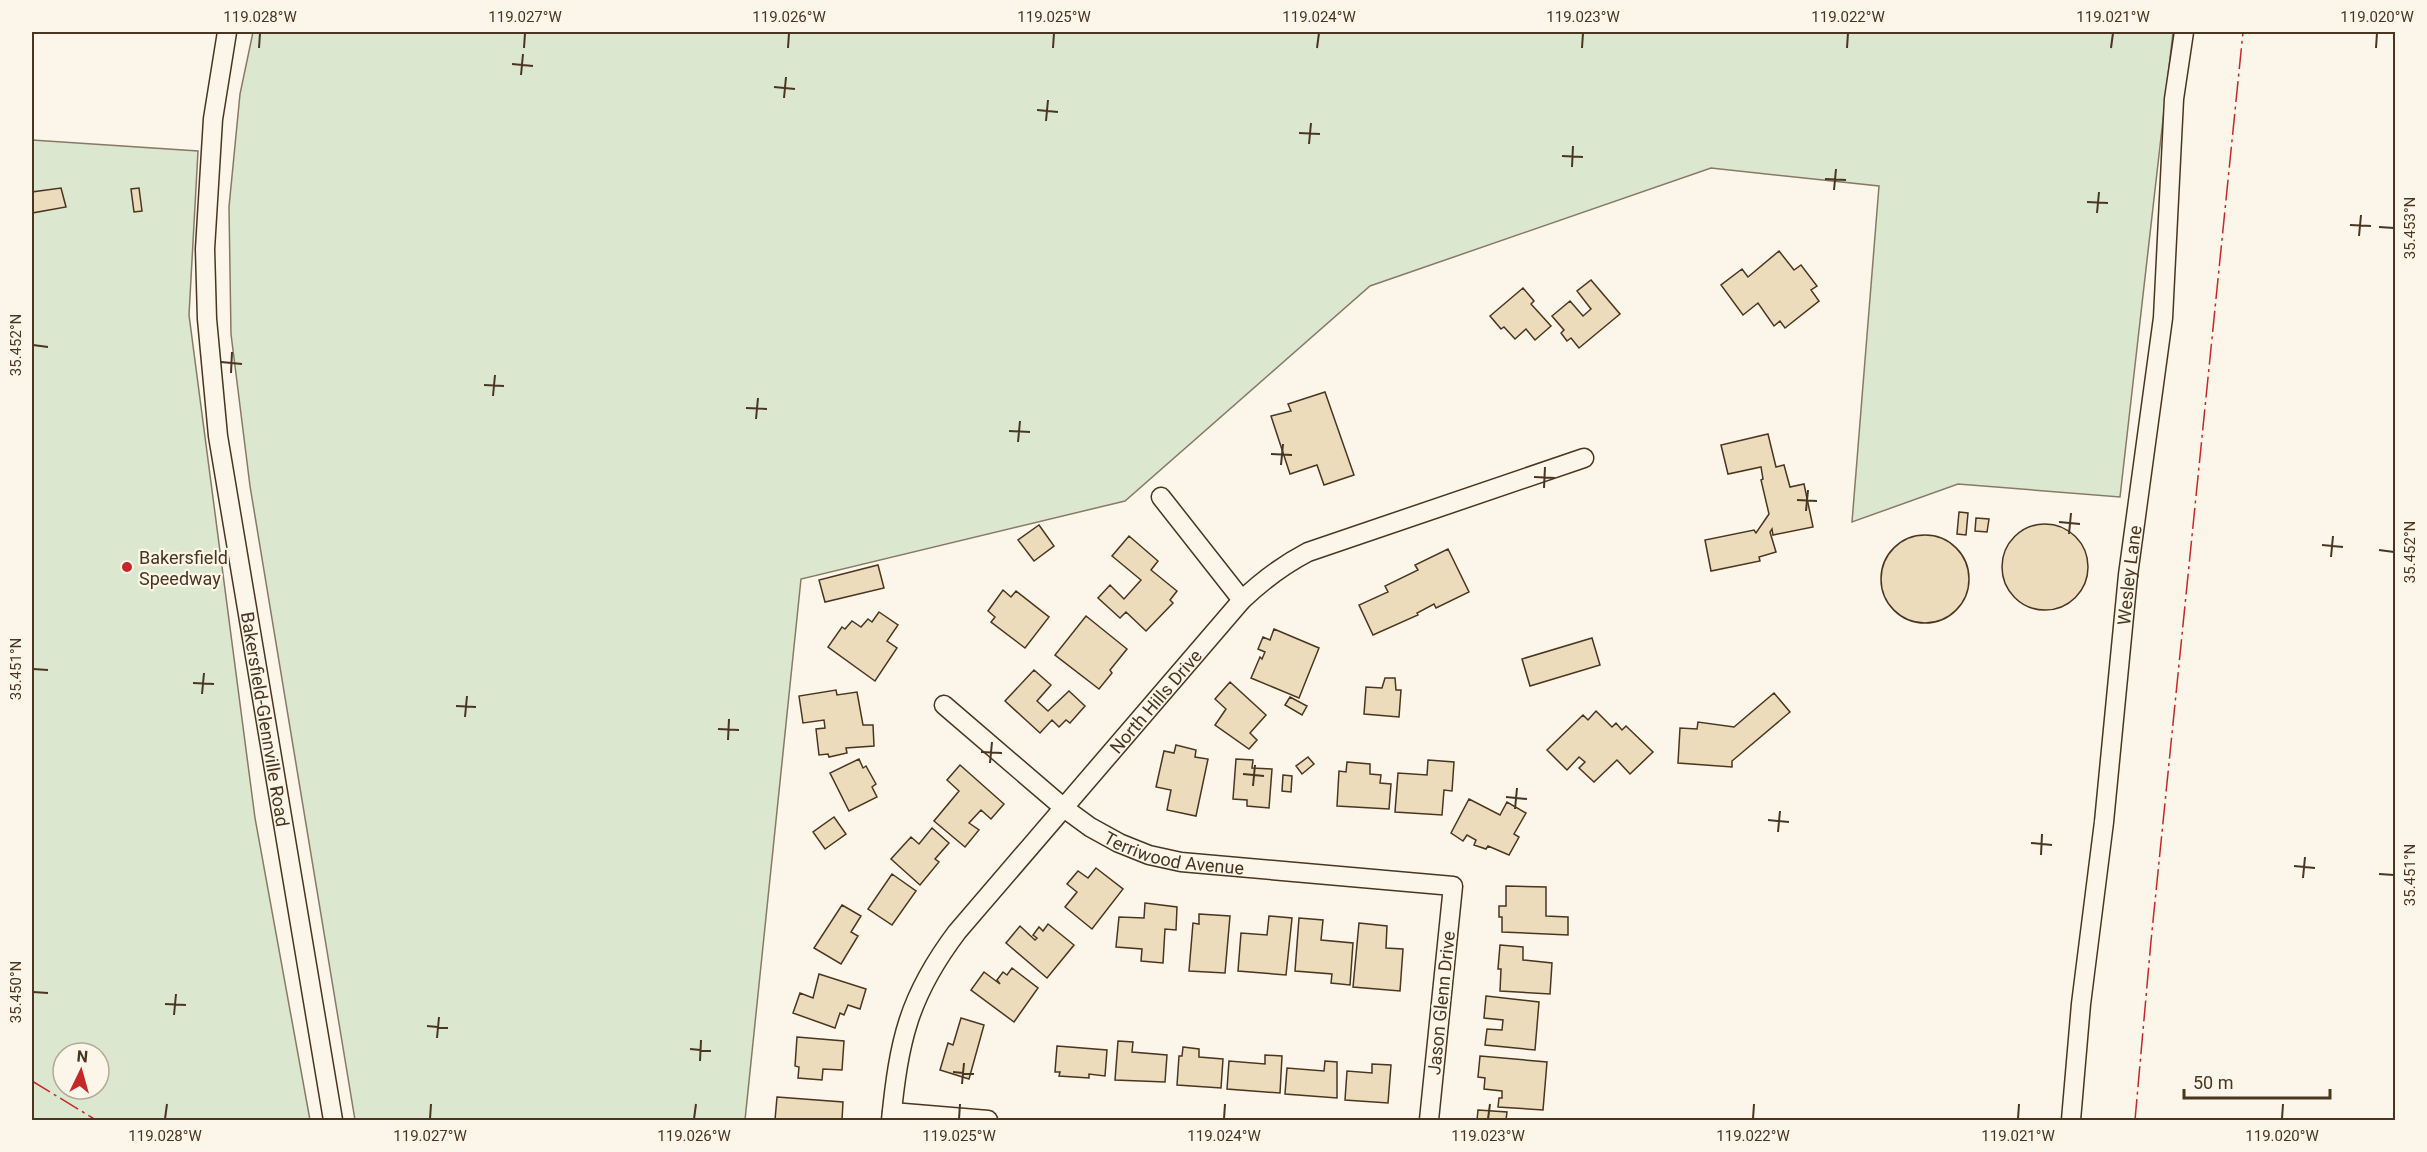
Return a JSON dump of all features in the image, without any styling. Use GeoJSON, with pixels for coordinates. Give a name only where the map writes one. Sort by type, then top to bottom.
{"type":"FeatureCollection","features":[{"type":"Feature","properties":{"kind":"street","name":"Bakersfield-Glennville Road"},"geometry":{"type":"LineString","coordinates":[[227,32],[213,119],[205,249],[207,319],[218,436],[333,1120]]}},
{"type":"Feature","properties":{"kind":"street","name":"Wesley Lane"},"geometry":{"type":"LineString","coordinates":[[2071,1120],[2080,1004],[2104,822],[2128,575],[2163,318],[2175,99],[2184,32]]}},
{"type":"Feature","properties":{"kind":"street","name":"North Hills Drive"},"geometry":{"type":"LineString","coordinates":[[891,1116],[898,1060],[906,1024],[920,989],[939,957],[957,932],[1242,600],[1276,570],[1308,552],[1584,458]]}},
{"type":"Feature","properties":{"kind":"street"},"geometry":{"type":"LineString","coordinates":[[1161,497],[1242,600]]}},
{"type":"Feature","properties":{"kind":"street","name":"Terriwood Avenue"},"geometry":{"type":"LineString","coordinates":[[944,705],[1064,808],[1090,827],[1119,843],[1149,855],[1181,862],[1453,886]]}},
{"type":"Feature","properties":{"kind":"street","name":"Jason Glenn Drive"},"geometry":{"type":"LineString","coordinates":[[1429,1120],[1453,886]]}},
{"type":"Feature","properties":{"kind":"street"},"geometry":{"type":"LineString","coordinates":[[891,1116],[988,1120]]}},
{"type":"Feature","properties":{"kind":"green space"},"geometry":{"type":"Polygon","coordinates":[[[253,32],[2173,32],[2120,497],[1958,484],[1852,522],[1879,186],[1711,168],[1370,286],[1125,501],[801,579],[745,1120],[355,1120],[250,486],[231,334],[229,207],[240,94],[253,32]]]}},
{"type":"Feature","properties":{"kind":"green space","name":"Bakersfield Speedway"},"geometry":{"type":"Polygon","coordinates":[[[32,140],[198,151],[189,315],[255,818],[310,1120],[32,1120],[32,140]]]}},
{"type":"Feature","properties":{"kind":"building"},"geometry":{"type":"Polygon","coordinates":[[[61,188],[66,207],[32,213],[32,192],[61,188]]]}},
{"type":"Feature","properties":{"kind":"building"},"geometry":{"type":"Polygon","coordinates":[[[139,188],[142,211],[134,212],[131,189],[139,188]]]}},
{"type":"Feature","properties":{"kind":"building"},"geometry":{"type":"Polygon","coordinates":[[[1779,251],[1794,270],[1801,265],[1817,286],[1811,290],[1819,301],[1785,328],[1780,321],[1774,326],[1758,303],[1743,315],[1721,285],[1742,269],[1748,277],[1779,251]]]}},
{"type":"Feature","properties":{"kind":"building"},"geometry":{"type":"Polygon","coordinates":[[[1591,280],[1620,314],[1579,348],[1571,338],[1567,341],[1561,333],[1564,330],[1552,316],[1570,301],[1583,316],[1591,309],[1577,291],[1591,280]]]}},
{"type":"Feature","properties":{"kind":"building"},"geometry":{"type":"Polygon","coordinates":[[[1523,288],[1534,301],[1531,304],[1551,326],[1535,340],[1526,329],[1515,339],[1504,327],[1501,329],[1490,316],[1523,288]]]}},
{"type":"Feature","properties":{"kind":"building"},"geometry":{"type":"Polygon","coordinates":[[[1325,392],[1354,475],[1324,485],[1317,465],[1290,474],[1271,416],[1291,411],[1288,404],[1325,392]]]}},
{"type":"Feature","properties":{"kind":"building"},"geometry":{"type":"Polygon","coordinates":[[[1768,434],[1776,467],[1784,465],[1790,487],[1804,484],[1813,527],[1773,535],[1772,529],[1770,532],[1776,552],[1759,557],[1760,561],[1711,571],[1705,540],[1754,530],[1756,533],[1769,514],[1761,480],[1763,479],[1761,467],[1728,474],[1721,445],[1768,434]]]}},
{"type":"Feature","properties":{"kind":"building"},"geometry":{"type":"Polygon","coordinates":[[[1959,512],[1968,513],[1966,535],[1957,534],[1959,512]]]}},
{"type":"Feature","properties":{"kind":"building"},"geometry":{"type":"Polygon","coordinates":[[[1976,518],[1989,519],[1987,532],[1975,531],[1976,518]]]}},
{"type":"Feature","properties":{"kind":"building"},"geometry":{"type":"Polygon","coordinates":[[[2045,524],[2069,531],[2081,543],[2088,567],[2081,591],[2069,603],[2045,610],[2021,603],[2009,591],[2002,567],[2009,543],[2021,531],[2045,524]]]}},
{"type":"Feature","properties":{"kind":"building"},"geometry":{"type":"Polygon","coordinates":[[[1039,525],[1054,546],[1034,561],[1018,540],[1039,525]]]}},
{"type":"Feature","properties":{"kind":"building"},"geometry":{"type":"Polygon","coordinates":[[[1925,535],[1942,539],[1956,548],[1965,562],[1969,579],[1965,596],[1956,610],[1942,619],[1925,623],[1908,619],[1894,610],[1885,596],[1881,579],[1885,562],[1894,548],[1908,539],[1925,535]]]}},
{"type":"Feature","properties":{"kind":"building"},"geometry":{"type":"Polygon","coordinates":[[[1129,536],[1158,561],[1151,570],[1177,591],[1170,600],[1173,603],[1146,631],[1126,612],[1120,618],[1098,598],[1110,585],[1124,599],[1141,580],[1112,556],[1129,536]]]}},
{"type":"Feature","properties":{"kind":"building"},"geometry":{"type":"Polygon","coordinates":[[[1448,549],[1469,592],[1436,608],[1434,604],[1417,613],[1418,615],[1373,635],[1359,605],[1388,592],[1385,586],[1418,570],[1415,565],[1448,549]]]}},
{"type":"Feature","properties":{"kind":"building"},"geometry":{"type":"Polygon","coordinates":[[[878,565],[884,588],[825,602],[819,580],[878,565]]]}},
{"type":"Feature","properties":{"kind":"building"},"geometry":{"type":"Polygon","coordinates":[[[1003,590],[1011,597],[1016,591],[1049,617],[1025,648],[991,622],[995,617],[988,611],[1003,590]]]}},
{"type":"Feature","properties":{"kind":"building"},"geometry":{"type":"Polygon","coordinates":[[[879,612],[898,625],[887,641],[897,648],[875,681],[828,647],[842,627],[845,629],[852,621],[861,627],[868,619],[872,622],[879,612]]]}},
{"type":"Feature","properties":{"kind":"building"},"geometry":{"type":"Polygon","coordinates":[[[1086,616],[1127,649],[1110,670],[1112,673],[1099,689],[1055,655],[1086,616]]]}},
{"type":"Feature","properties":{"kind":"building"},"geometry":{"type":"Polygon","coordinates":[[[1274,629],[1319,648],[1299,698],[1251,678],[1260,657],[1262,659],[1265,652],[1258,649],[1263,637],[1270,640],[1274,629]]]}},
{"type":"Feature","properties":{"kind":"building"},"geometry":{"type":"Polygon","coordinates":[[[1592,638],[1600,665],[1530,686],[1522,659],[1592,638]]]}},
{"type":"Feature","properties":{"kind":"building"},"geometry":{"type":"Polygon","coordinates":[[[1034,670],[1051,685],[1037,701],[1048,711],[1069,691],[1085,706],[1070,723],[1066,720],[1059,727],[1052,720],[1040,733],[1005,701],[1034,670]]]}},
{"type":"Feature","properties":{"kind":"building"},"geometry":{"type":"Polygon","coordinates":[[[1385,678],[1395,678],[1396,690],[1401,690],[1399,717],[1364,714],[1366,687],[1382,688],[1385,678]]]}},
{"type":"Feature","properties":{"kind":"building"},"geometry":{"type":"Polygon","coordinates":[[[1230,682],[1266,715],[1250,733],[1257,740],[1249,749],[1215,725],[1226,709],[1215,699],[1230,682]]]}},
{"type":"Feature","properties":{"kind":"building"},"geometry":{"type":"Polygon","coordinates":[[[836,690],[837,695],[857,692],[863,725],[873,725],[874,746],[846,748],[847,753],[829,757],[828,754],[819,755],[816,729],[825,728],[824,720],[803,723],[799,696],[836,690]]]}},
{"type":"Feature","properties":{"kind":"building"},"geometry":{"type":"Polygon","coordinates":[[[1774,693],[1790,712],[1732,761],[1732,767],[1678,763],[1680,728],[1697,729],[1698,722],[1734,727],[1774,693]]]}},
{"type":"Feature","properties":{"kind":"building"},"geometry":{"type":"Polygon","coordinates":[[[1290,697],[1307,706],[1302,715],[1285,705],[1290,697]]]}},
{"type":"Feature","properties":{"kind":"building"},"geometry":{"type":"Polygon","coordinates":[[[1596,711],[1612,727],[1616,723],[1622,730],[1626,726],[1653,752],[1630,774],[1617,760],[1594,782],[1579,768],[1585,762],[1579,757],[1567,770],[1547,750],[1583,715],[1588,720],[1596,711]]]}},
{"type":"Feature","properties":{"kind":"building"},"geometry":{"type":"Polygon","coordinates":[[[1176,745],[1196,750],[1195,757],[1208,759],[1196,816],[1167,810],[1171,790],[1156,787],[1164,751],[1174,753],[1176,745]]]}},
{"type":"Feature","properties":{"kind":"building"},"geometry":{"type":"Polygon","coordinates":[[[1308,757],[1314,764],[1302,774],[1296,766],[1308,757]]]}},
{"type":"Feature","properties":{"kind":"building"},"geometry":{"type":"Polygon","coordinates":[[[859,759],[863,768],[866,766],[876,784],[872,787],[877,797],[849,811],[830,773],[859,759]]]}},
{"type":"Feature","properties":{"kind":"building"},"geometry":{"type":"Polygon","coordinates":[[[1236,759],[1253,760],[1252,768],[1272,769],[1269,808],[1247,806],[1247,800],[1233,799],[1236,759]]]}},
{"type":"Feature","properties":{"kind":"building"},"geometry":{"type":"Polygon","coordinates":[[[1428,760],[1454,762],[1452,791],[1444,790],[1442,815],[1395,812],[1398,773],[1427,775],[1428,760]]]}},
{"type":"Feature","properties":{"kind":"building"},"geometry":{"type":"Polygon","coordinates":[[[1347,762],[1370,764],[1370,774],[1381,775],[1380,783],[1391,784],[1389,809],[1337,806],[1339,771],[1346,772],[1347,762]]]}},
{"type":"Feature","properties":{"kind":"building"},"geometry":{"type":"Polygon","coordinates":[[[960,765],[1004,804],[991,819],[981,810],[969,823],[979,830],[965,847],[934,821],[959,791],[947,780],[960,765]]]}},
{"type":"Feature","properties":{"kind":"building"},"geometry":{"type":"Polygon","coordinates":[[[1283,775],[1292,776],[1291,792],[1282,791],[1283,775]]]}},
{"type":"Feature","properties":{"kind":"building"},"geometry":{"type":"Polygon","coordinates":[[[1469,799],[1500,815],[1507,802],[1526,813],[1514,834],[1519,837],[1509,855],[1488,846],[1486,849],[1474,845],[1476,840],[1467,835],[1463,841],[1451,833],[1469,799]]]}},
{"type":"Feature","properties":{"kind":"building"},"geometry":{"type":"Polygon","coordinates":[[[834,817],[846,834],[825,849],[813,832],[834,817]]]}},
{"type":"Feature","properties":{"kind":"building"},"geometry":{"type":"Polygon","coordinates":[[[932,828],[949,843],[935,859],[939,862],[920,885],[891,859],[911,837],[919,844],[932,828]]]}},
{"type":"Feature","properties":{"kind":"building"},"geometry":{"type":"Polygon","coordinates":[[[1096,868],[1123,889],[1092,929],[1065,907],[1077,892],[1067,884],[1078,871],[1088,878],[1096,868]]]}},
{"type":"Feature","properties":{"kind":"building"},"geometry":{"type":"Polygon","coordinates":[[[892,874],[916,891],[892,925],[868,909],[892,874]]]}},
{"type":"Feature","properties":{"kind":"building"},"geometry":{"type":"Polygon","coordinates":[[[1506,886],[1546,887],[1546,916],[1568,917],[1568,935],[1502,932],[1499,906],[1506,906],[1506,886]]]}},
{"type":"Feature","properties":{"kind":"building"},"geometry":{"type":"Polygon","coordinates":[[[1145,903],[1177,907],[1176,930],[1165,929],[1163,963],[1141,961],[1142,949],[1116,947],[1119,917],[1144,918],[1145,903]]]}},
{"type":"Feature","properties":{"kind":"building"},"geometry":{"type":"Polygon","coordinates":[[[842,905],[861,916],[851,932],[858,936],[841,964],[814,948],[842,905]]]}},
{"type":"Feature","properties":{"kind":"building"},"geometry":{"type":"Polygon","coordinates":[[[1199,914],[1230,916],[1225,973],[1189,971],[1193,923],[1199,924],[1199,914]]]}},
{"type":"Feature","properties":{"kind":"building"},"geometry":{"type":"Polygon","coordinates":[[[1269,916],[1292,918],[1286,975],[1238,971],[1241,933],[1267,935],[1269,916]]]}},
{"type":"Feature","properties":{"kind":"building"},"geometry":{"type":"Polygon","coordinates":[[[1299,918],[1323,920],[1321,940],[1353,943],[1350,985],[1331,983],[1332,974],[1295,971],[1299,918]]]}},
{"type":"Feature","properties":{"kind":"building"},"geometry":{"type":"Polygon","coordinates":[[[1359,923],[1387,926],[1386,948],[1403,949],[1400,991],[1353,987],[1359,923]]]}},
{"type":"Feature","properties":{"kind":"building"},"geometry":{"type":"Polygon","coordinates":[[[1048,924],[1074,945],[1047,978],[1006,943],[1020,926],[1035,940],[1037,938],[1033,935],[1039,927],[1043,931],[1048,924]]]}},
{"type":"Feature","properties":{"kind":"building"},"geometry":{"type":"Polygon","coordinates":[[[1500,945],[1523,947],[1523,960],[1552,963],[1550,994],[1500,991],[1501,969],[1498,969],[1500,945]]]}},
{"type":"Feature","properties":{"kind":"building"},"geometry":{"type":"Polygon","coordinates":[[[1012,968],[1038,988],[1014,1022],[971,990],[984,972],[1000,984],[997,980],[1003,972],[1007,975],[1012,968]]]}},
{"type":"Feature","properties":{"kind":"building"},"geometry":{"type":"Polygon","coordinates":[[[819,974],[866,989],[860,1009],[848,1005],[844,1015],[840,1013],[835,1028],[793,1013],[800,993],[813,998],[819,974]]]}},
{"type":"Feature","properties":{"kind":"building"},"geometry":{"type":"Polygon","coordinates":[[[1486,996],[1539,1002],[1535,1050],[1485,1045],[1487,1029],[1502,1030],[1503,1020],[1484,1018],[1486,996]]]}},
{"type":"Feature","properties":{"kind":"building"},"geometry":{"type":"Polygon","coordinates":[[[961,1018],[984,1025],[969,1079],[940,1070],[948,1043],[953,1045],[961,1018]]]}},
{"type":"Feature","properties":{"kind":"building"},"geometry":{"type":"Polygon","coordinates":[[[797,1037],[844,1041],[842,1070],[823,1069],[822,1080],[798,1078],[799,1067],[795,1066],[797,1037]]]}},
{"type":"Feature","properties":{"kind":"building"},"geometry":{"type":"Polygon","coordinates":[[[1118,1041],[1133,1042],[1132,1052],[1167,1055],[1165,1082],[1115,1080],[1118,1041]]]}},
{"type":"Feature","properties":{"kind":"building"},"geometry":{"type":"Polygon","coordinates":[[[1057,1046],[1107,1050],[1105,1076],[1089,1074],[1089,1078],[1059,1076],[1060,1072],[1055,1072],[1057,1046]]]}},
{"type":"Feature","properties":{"kind":"building"},"geometry":{"type":"Polygon","coordinates":[[[1183,1047],[1199,1049],[1199,1057],[1223,1059],[1221,1088],[1177,1085],[1179,1056],[1182,1056],[1183,1047]]]}},
{"type":"Feature","properties":{"kind":"building"},"geometry":{"type":"Polygon","coordinates":[[[1265,1055],[1282,1056],[1280,1093],[1227,1089],[1229,1061],[1265,1064],[1265,1055]]]}},
{"type":"Feature","properties":{"kind":"building"},"geometry":{"type":"Polygon","coordinates":[[[1480,1056],[1547,1062],[1543,1110],[1498,1107],[1502,1091],[1484,1089],[1485,1078],[1478,1077],[1480,1056]]]}},
{"type":"Feature","properties":{"kind":"building"},"geometry":{"type":"Polygon","coordinates":[[[1325,1061],[1337,1062],[1337,1098],[1285,1094],[1287,1068],[1324,1071],[1325,1061]]]}},
{"type":"Feature","properties":{"kind":"building"},"geometry":{"type":"Polygon","coordinates":[[[1372,1064],[1391,1065],[1388,1103],[1345,1100],[1347,1071],[1372,1073],[1372,1064]]]}},
{"type":"Feature","properties":{"kind":"building"},"geometry":{"type":"Polygon","coordinates":[[[777,1097],[843,1102],[842,1120],[775,1120],[777,1097]]]}},
{"type":"Feature","properties":{"kind":"building"},"geometry":{"type":"Polygon","coordinates":[[[1478,1110],[1507,1112],[1506,1120],[1477,1120],[1478,1110]]]}},
{"type":"Feature","properties":{"kind":"power"},"geometry":{"type":"LineString","coordinates":[[2135,1120],[2243,32]]}},
{"type":"Feature","properties":{"kind":"power"},"geometry":{"type":"LineString","coordinates":[[32,1081],[96,1120]]}},
{"type":"Feature","properties":{"kind":"place","name":"Bakersfield Speedway"},"geometry":{"type":"Point","coordinates":[127,567]}}]}
